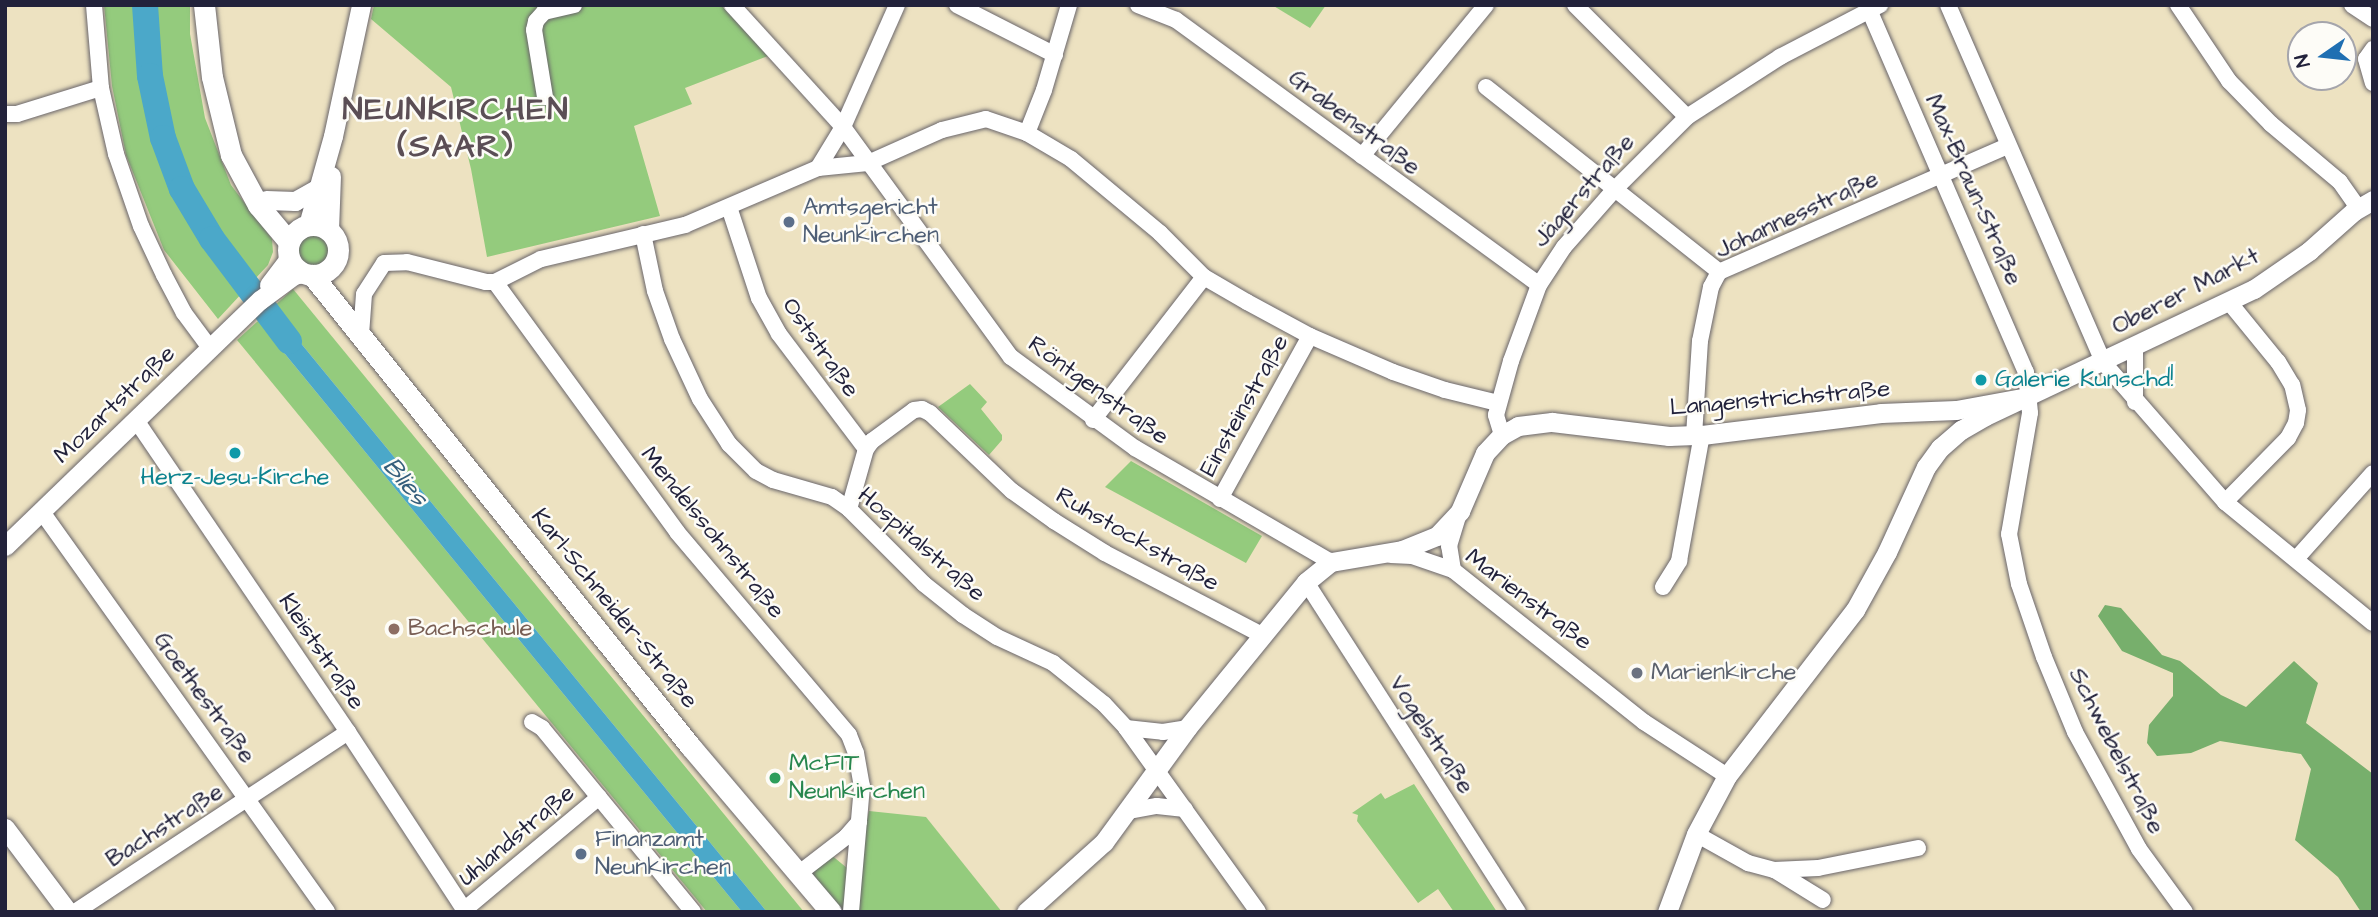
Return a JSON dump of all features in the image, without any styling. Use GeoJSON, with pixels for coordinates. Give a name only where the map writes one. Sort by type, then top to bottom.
{"type":"FeatureCollection","features":[{"type":"Feature","properties":{"kind":"main road"},"geometry":{"type":"LineString","coordinates":[[204,5],[212,77],[221,114],[243,164],[276,211],[302,256]]}},
{"type":"Feature","properties":{"kind":"main road","name":"Karl-Schneider-Straße"},"geometry":{"type":"LineString","coordinates":[[221,114],[231,155],[243,181],[258,205],[302,256],[337,309],[361,335],[691,747],[831,912]]}},
{"type":"Feature","properties":{"kind":"street"},"geometry":{"type":"LineString","coordinates":[[94,5],[101,88],[116,154],[141,226],[184,313],[210,348]]}},
{"type":"Feature","properties":{"kind":"street"},"geometry":{"type":"LineString","coordinates":[[302,256],[334,136],[361,5]]}},
{"type":"Feature","properties":{"kind":"street"},"geometry":{"type":"LineString","coordinates":[[545,97],[534,30],[536,21],[544,12],[574,5]]}},
{"type":"Feature","properties":{"kind":"street","name":"Röntgenstraße"},"geometry":{"type":"LineString","coordinates":[[732,5],[843,127],[1011,357],[1093,420],[1220,499],[1331,562]]}},
{"type":"Feature","properties":{"kind":"street"},"geometry":{"type":"LineString","coordinates":[[818,168],[843,127],[897,5]]}},
{"type":"Feature","properties":{"kind":"street"},"geometry":{"type":"LineString","coordinates":[[957,5],[1055,55]]}},
{"type":"Feature","properties":{"kind":"street"},"geometry":{"type":"LineString","coordinates":[[1027,133],[1055,55],[1069,5]]}},
{"type":"Feature","properties":{"kind":"street","name":"Grabenstraße"},"geometry":{"type":"LineString","coordinates":[[1138,5],[1177,20],[1539,285]]}},
{"type":"Feature","properties":{"kind":"street"},"geometry":{"type":"LineString","coordinates":[[1362,156],[1486,5]]}},
{"type":"Feature","properties":{"kind":"street"},"geometry":{"type":"LineString","coordinates":[[1575,5],[1687,117]]}},
{"type":"Feature","properties":{"kind":"street"},"geometry":{"type":"LineString","coordinates":[[1948,5],[2103,362],[2135,402],[2225,502],[2373,623]]}},
{"type":"Feature","properties":{"kind":"street"},"geometry":{"type":"LineString","coordinates":[[2178,5],[2230,81],[2271,124],[2365,204]]}},
{"type":"Feature","properties":{"kind":"street"},"geometry":{"type":"LineString","coordinates":[[2352,5],[2373,19]]}},
{"type":"Feature","properties":{"kind":"street","name":"Jägerstraße"},"geometry":{"type":"LineString","coordinates":[[1502,435],[1496,423],[1498,403],[1539,285],[1564,247],[1615,189],[1687,117],[1759,69],[1872,7]]}},
{"type":"Feature","properties":{"kind":"street","name":"Max-Braun-Straße"},"geometry":{"type":"LineString","coordinates":[[1872,7],[1940,176],[1951,194],[2003,313],[2026,372],[2026,397]]}},
{"type":"Feature","properties":{"kind":"street"},"geometry":{"type":"LineString","coordinates":[[2373,49],[2366,59],[2373,83]]}},
{"type":"Feature","properties":{"kind":"street"},"geometry":{"type":"LineString","coordinates":[[1486,87],[1719,272]]}},
{"type":"Feature","properties":{"kind":"street"},"geometry":{"type":"LineString","coordinates":[[5,114],[17,114],[101,88]]}},
{"type":"Feature","properties":{"kind":"street"},"geometry":{"type":"LineString","coordinates":[[361,335],[364,295],[384,262],[407,262],[495,282],[541,259],[685,225],[818,168],[869,163],[968,121],[986,119],[1027,133],[1082,167],[1160,233],[1204,276],[1310,336],[1393,372],[1445,390],[1498,403]]}},
{"type":"Feature","properties":{"kind":"street"},"geometry":{"type":"LineString","coordinates":[[302,256],[317,188],[334,136]]}},
{"type":"Feature","properties":{"kind":"street","name":"Johannesstraße"},"geometry":{"type":"LineString","coordinates":[[1663,587],[1679,561],[1698,435],[1700,341],[1711,287],[1719,272],[2007,146]]}},
{"type":"Feature","properties":{"kind":"street"},"geometry":{"type":"LineString","coordinates":[[266,200],[295,201],[317,188]]}},
{"type":"Feature","properties":{"kind":"street","name":"Oberer Markt"},"geometry":{"type":"LineString","coordinates":[[2026,397],[2229,302],[2291,265],[2365,204]]}},
{"type":"Feature","properties":{"kind":"street","name":"Oststraße"},"geometry":{"type":"LineString","coordinates":[[729,207],[759,298],[779,334],[866,449]]}},
{"type":"Feature","properties":{"kind":"street","name":"Hospitalstraße"},"geometry":{"type":"LineString","coordinates":[[643,234],[655,291],[672,339],[700,398],[729,444],[756,471],[773,480],[831,497],[849,509],[924,584],[963,615],[1076,679],[1126,728],[1258,912]]}},
{"type":"Feature","properties":{"kind":"street","name":"Mozartstraße"},"geometry":{"type":"LineString","coordinates":[[5,546],[260,300],[302,256]]}},
{"type":"Feature","properties":{"kind":"street"},"geometry":{"type":"LineString","coordinates":[[1093,420],[1204,276]]}},
{"type":"Feature","properties":{"kind":"street","name":"Mendelssohnstraße"},"geometry":{"type":"LineString","coordinates":[[495,282],[677,532],[849,736],[856,753],[862,786],[851,912]]}},
{"type":"Feature","properties":{"kind":"street"},"geometry":{"type":"LineString","coordinates":[[2225,502],[2288,438],[2296,423],[2298,410],[2292,385],[2278,362],[2229,302]]}},
{"type":"Feature","properties":{"kind":"street","name":"Einsteinstraße"},"geometry":{"type":"LineString","coordinates":[[1220,499],[1310,336]]}},
{"type":"Feature","properties":{"kind":"street"},"geometry":{"type":"LineString","coordinates":[[2135,347],[2135,402]]}},
{"type":"Feature","properties":{"kind":"street"},"geometry":{"type":"LineString","coordinates":[[1667,912],[1696,834],[1727,776],[1855,610],[1887,552],[1926,467],[1940,448],[1961,430],[2026,397]]}},
{"type":"Feature","properties":{"kind":"street","name":"Langenstrichstraße"},"geometry":{"type":"LineString","coordinates":[[1502,435],[1518,426],[1552,422],[1669,436],[1698,435],[1857,416],[1931,411],[2026,397]]}},
{"type":"Feature","properties":{"kind":"street","name":"Schwebelstraße"},"geometry":{"type":"LineString","coordinates":[[2026,397],[2030,413],[2009,534],[2019,584],[2047,667],[2075,732],[2139,849],[2185,912]]}},
{"type":"Feature","properties":{"kind":"street","name":"Ruhstockstraße"},"geometry":{"type":"LineString","coordinates":[[866,449],[872,441],[914,410],[930,412],[1012,491],[1054,521],[1105,553],[1264,636]]}},
{"type":"Feature","properties":{"kind":"street"},"geometry":{"type":"LineString","coordinates":[[1931,411],[1938,424],[1940,448]]}},
{"type":"Feature","properties":{"kind":"street","name":"Kleiststraße"},"geometry":{"type":"LineString","coordinates":[[136,420],[348,732],[465,911]]}},
{"type":"Feature","properties":{"kind":"street"},"geometry":{"type":"LineString","coordinates":[[1452,570],[1449,547],[1460,512],[1485,453],[1502,435]]}},
{"type":"Feature","properties":{"kind":"street"},"geometry":{"type":"LineString","coordinates":[[849,509],[866,449]]}},
{"type":"Feature","properties":{"kind":"street"},"geometry":{"type":"LineString","coordinates":[[2296,559],[2373,472]]}},
{"type":"Feature","properties":{"kind":"street","name":"Goethestraße"},"geometry":{"type":"LineString","coordinates":[[42,512],[327,912]]}},
{"type":"Feature","properties":{"kind":"street"},"geometry":{"type":"LineString","coordinates":[[1378,555],[1402,550],[1437,536],[1460,512]]}},
{"type":"Feature","properties":{"kind":"street","name":"Marienstraße"},"geometry":{"type":"LineString","coordinates":[[1026,912],[1104,842],[1187,728],[1306,582],[1331,562],[1348,556],[1412,556],[1452,570],[1644,722],[1727,776]]}},
{"type":"Feature","properties":{"kind":"street","name":"Vogelstraße"},"geometry":{"type":"LineString","coordinates":[[1306,582],[1518,912]]}},
{"type":"Feature","properties":{"kind":"street"},"geometry":{"type":"LineString","coordinates":[[532,722],[542,728],[693,912]]}},
{"type":"Feature","properties":{"kind":"street"},"geometry":{"type":"LineString","coordinates":[[1126,728],[1163,732],[1187,728]]}},
{"type":"Feature","properties":{"kind":"street","name":"Bachstraße"},"geometry":{"type":"LineString","coordinates":[[75,912],[348,732]]}},
{"type":"Feature","properties":{"kind":"street","name":"Uhlandstraße"},"geometry":{"type":"LineString","coordinates":[[465,911],[599,797]]}},
{"type":"Feature","properties":{"kind":"street"},"geometry":{"type":"LineString","coordinates":[[1128,811],[1157,806],[1185,809]]}},
{"type":"Feature","properties":{"kind":"street"},"geometry":{"type":"LineString","coordinates":[[798,874],[846,837],[859,822]]}},
{"type":"Feature","properties":{"kind":"street"},"geometry":{"type":"LineString","coordinates":[[5,828],[68,912]]}},
{"type":"Feature","properties":{"kind":"street"},"geometry":{"type":"LineString","coordinates":[[1696,834],[1748,863],[1773,870],[1823,900]]}},
{"type":"Feature","properties":{"kind":"street"},"geometry":{"type":"LineString","coordinates":[[1773,870],[1818,868],[1919,848]]}},
{"type":"Feature","properties":{"kind":"green space"},"geometry":{"type":"Polygon","coordinates":[[[104,5],[190,5],[190,34],[205,118],[231,185],[272,239],[273,252],[268,265],[218,319],[164,250],[126,155],[112,86],[104,5]]]}},
{"type":"Feature","properties":{"kind":"green space"},"geometry":{"type":"Polygon","coordinates":[[[374,5],[721,5],[768,56],[685,88],[692,104],[634,126],[660,216],[487,257],[471,169],[451,87],[371,19],[374,5]]]}},
{"type":"Feature","properties":{"kind":"green space"},"geometry":{"type":"Polygon","coordinates":[[[1272,5],[1326,5],[1310,28],[1272,5]]]}},
{"type":"Feature","properties":{"kind":"green space"},"geometry":{"type":"Polygon","coordinates":[[[312,232],[325,237],[330,250],[325,263],[312,268],[299,263],[294,250],[299,237],[312,232]]]}},
{"type":"Feature","properties":{"kind":"green space"},"geometry":{"type":"Polygon","coordinates":[[[293,289],[804,912],[767,912],[272,308],[293,289]]]}},
{"type":"Feature","properties":{"kind":"green space"},"geometry":{"type":"Polygon","coordinates":[[[258,321],[742,912],[707,912],[237,340],[258,321]]]}},
{"type":"Feature","properties":{"kind":"green space"},"geometry":{"type":"Polygon","coordinates":[[[970,384],[987,402],[981,409],[1002,435],[1002,440],[989,455],[938,407],[970,384]]]}},
{"type":"Feature","properties":{"kind":"green space"},"geometry":{"type":"Polygon","coordinates":[[[1131,461],[1262,536],[1246,563],[1105,487],[1131,461]]]}},
{"type":"Feature","properties":{"kind":"green space"},"geometry":{"type":"Polygon","coordinates":[[[2105,605],[2121,608],[2162,655],[2180,661],[2221,695],[2246,707],[2294,661],[2318,683],[2306,723],[2373,774],[2373,912],[2361,912],[2338,877],[2295,840],[2311,769],[2301,754],[2220,741],[2191,753],[2157,756],[2147,743],[2149,725],[2173,696],[2173,673],[2122,651],[2098,616],[2105,605]]]}},
{"type":"Feature","properties":{"kind":"green space"},"geometry":{"type":"Polygon","coordinates":[[[1414,784],[1497,912],[1454,912],[1438,889],[1418,903],[1357,821],[1358,815],[1352,813],[1381,793],[1385,799],[1414,784]]]}},
{"type":"Feature","properties":{"kind":"green space"},"geometry":{"type":"Polygon","coordinates":[[[869,811],[926,817],[1002,912],[856,912],[864,832],[869,811]]]}},
{"type":"Feature","properties":{"kind":"green space"},"geometry":{"type":"Polygon","coordinates":[[[830,854],[847,868],[847,905],[843,911],[808,872],[830,854]]]}},
{"type":"Feature","properties":{"kind":"water"},"geometry":{"type":"Polygon","coordinates":[[[272,308],[767,912],[742,912],[258,321],[272,308]]]}},
{"type":"Feature","properties":{"kind":"waterway","name":"Blies"},"geometry":{"type":"LineString","coordinates":[[145,5],[150,76],[163,138],[182,189],[212,239],[289,341]]}},
{"type":"Feature","properties":{"kind":"place","name":"Amtsgericht Neunkirchen"},"geometry":{"type":"Point","coordinates":[789,222]}},
{"type":"Feature","properties":{"kind":"place","name":"Galerie Kunschd!"},"geometry":{"type":"Point","coordinates":[1981,380]}},
{"type":"Feature","properties":{"kind":"place","name":"Herz-Jesu-Kirche"},"geometry":{"type":"Point","coordinates":[235,453]}},
{"type":"Feature","properties":{"kind":"place","name":"Bachschule"},"geometry":{"type":"Point","coordinates":[394,629]}},
{"type":"Feature","properties":{"kind":"place","name":"Marienkirche"},"geometry":{"type":"Point","coordinates":[1637,673]}},
{"type":"Feature","properties":{"kind":"place","name":"McFIT Neunkirchen"},"geometry":{"type":"Point","coordinates":[775,778]}},
{"type":"Feature","properties":{"kind":"place","name":"Finanzamt Neunkirchen"},"geometry":{"type":"Point","coordinates":[581,854]}},
{"type":"Feature","properties":{"kind":"district","name":"NEUNKIRCHEN (SAAR)"},"geometry":{"type":"Point","coordinates":[456,130]}}]}
